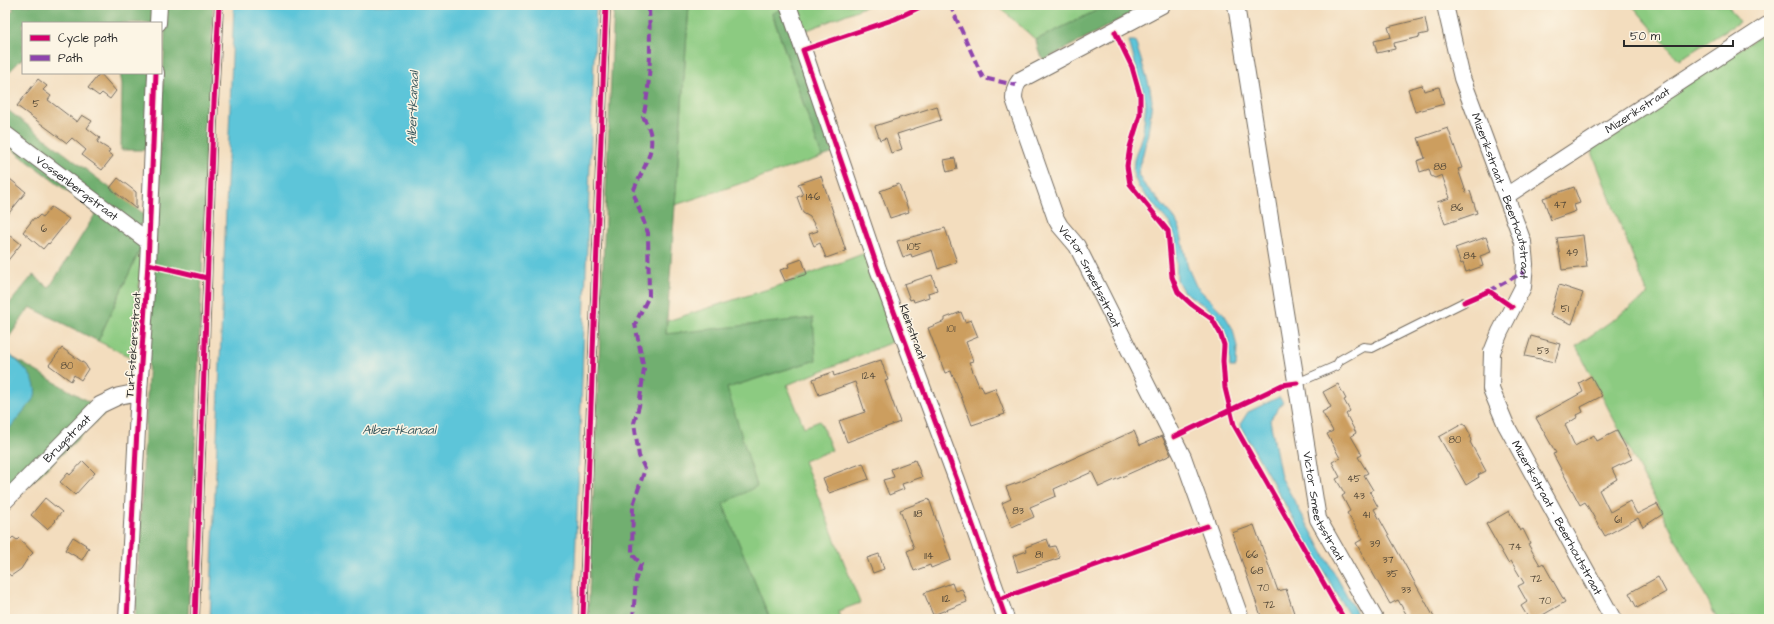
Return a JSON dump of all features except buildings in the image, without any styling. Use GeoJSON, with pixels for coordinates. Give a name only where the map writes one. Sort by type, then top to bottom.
{"type":"FeatureCollection","features":[{"type":"Feature","properties":{"kind":"street"},"geometry":{"type":"LineString","coordinates":[[158,22],[159,5]]}},
{"type":"Feature","properties":{"kind":"street","name":"Kleinstraat"},"geometry":{"type":"LineString","coordinates":[[788,5],[878,269],[957,480],[1006,619]]}},
{"type":"Feature","properties":{"kind":"street","name":"Victor Smeetsstraat"},"geometry":{"type":"LineString","coordinates":[[1162,5],[1020,80],[1016,85],[1014,99],[1056,219],[1077,246],[1183,458],[1241,619]]}},
{"type":"Feature","properties":{"kind":"street","name":"Victor Smeetsstraat"},"geometry":{"type":"LineString","coordinates":[[1236,5],[1318,519],[1375,619]]}},
{"type":"Feature","properties":{"kind":"street","name":"Mizerikstraat - Beerhoutstraat"},"geometry":{"type":"LineString","coordinates":[[1445,5],[1462,78],[1523,242],[1525,264],[1522,287],[1492,352],[1491,389],[1506,425],[1613,619]]}},
{"type":"Feature","properties":{"kind":"street","name":"Mizerikstraat"},"geometry":{"type":"LineString","coordinates":[[1506,196],[1769,24]]}},
{"type":"Feature","properties":{"kind":"street","name":"Turfstekersstraat"},"geometry":{"type":"LineString","coordinates":[[127,619],[139,392],[149,242],[156,74]]}},
{"type":"Feature","properties":{"kind":"street","name":"Vossenbergstraat"},"geometry":{"type":"LineString","coordinates":[[5,134],[149,242]]}},
{"type":"Feature","properties":{"kind":"street","name":"Brugstraat"},"geometry":{"type":"LineString","coordinates":[[5,500],[100,404],[119,396],[139,392]]}},
{"type":"Feature","properties":{"kind":"lane"},"geometry":{"type":"LineString","coordinates":[[195,619],[213,122],[219,5]]}},
{"type":"Feature","properties":{"kind":"lane"},"geometry":{"type":"LineString","coordinates":[[583,619],[606,5]]}},
{"type":"Feature","properties":{"kind":"lane"},"geometry":{"type":"LineString","coordinates":[[1297,383],[1336,366],[1340,360],[1363,347],[1372,348],[1464,302]]}},
{"type":"Feature","properties":{"kind":"green space"},"geometry":{"type":"Polygon","coordinates":[[[9,5],[154,5],[153,22],[66,22],[63,20],[61,22],[22,22],[22,59],[5,76],[5,20],[14,9],[9,5]]]}},
{"type":"Feature","properties":{"kind":"green space"},"geometry":{"type":"Polygon","coordinates":[[[166,5],[213,5],[188,619],[135,619],[161,135],[166,5]]]}},
{"type":"Feature","properties":{"kind":"green space"},"geometry":{"type":"Polygon","coordinates":[[[614,5],[689,5],[666,334],[813,318],[816,360],[727,388],[757,486],[723,504],[770,619],[588,619],[614,5]]]}},
{"type":"Feature","properties":{"kind":"green space"},"geometry":{"type":"Polygon","coordinates":[[[689,5],[781,5],[782,9],[772,14],[822,157],[675,205],[689,5]]]}},
{"type":"Feature","properties":{"kind":"green space"},"geometry":{"type":"Polygon","coordinates":[[[796,5],[869,5],[805,31],[796,5]]]}},
{"type":"Feature","properties":{"kind":"green space"},"geometry":{"type":"Polygon","coordinates":[[[997,5],[1108,5],[1036,40],[997,5]]]}},
{"type":"Feature","properties":{"kind":"green space"},"geometry":{"type":"Polygon","coordinates":[[[1108,5],[1147,5],[1044,60],[1038,50],[1036,40],[1108,5]]]}},
{"type":"Feature","properties":{"kind":"green space"},"geometry":{"type":"Polygon","coordinates":[[[1632,5],[1728,5],[1739,22],[1679,60],[1632,5]]]}},
{"type":"Feature","properties":{"kind":"green space"},"geometry":{"type":"Polygon","coordinates":[[[782,9],[834,153],[822,157],[772,13],[782,9]]]}},
{"type":"Feature","properties":{"kind":"green space"},"geometry":{"type":"Polygon","coordinates":[[[1769,30],[1769,619],[1717,619],[1576,346],[1648,295],[1590,147],[1769,30]]]}},
{"type":"Feature","properties":{"kind":"green space"},"geometry":{"type":"Polygon","coordinates":[[[120,74],[151,74],[149,150],[121,150],[122,84],[120,74]]]}},
{"type":"Feature","properties":{"kind":"green space"},"geometry":{"type":"Polygon","coordinates":[[[5,108],[144,214],[142,245],[98,341],[30,307],[5,343],[5,309],[33,275],[49,288],[96,213],[5,144],[5,108]]]}},
{"type":"Feature","properties":{"kind":"green space"},"geometry":{"type":"Polygon","coordinates":[[[142,245],[134,359],[98,341],[142,245]]]}},
{"type":"Feature","properties":{"kind":"green space"},"geometry":{"type":"Polygon","coordinates":[[[865,253],[897,340],[787,385],[804,427],[820,421],[832,450],[804,461],[860,603],[838,611],[840,619],[770,619],[722,504],[727,388],[816,360],[666,334],[667,321],[784,284],[865,253]]]}},
{"type":"Feature","properties":{"kind":"green space"},"geometry":{"type":"Polygon","coordinates":[[[5,353],[106,412],[5,508],[5,353]]]}},
{"type":"Feature","properties":{"kind":"water","name":"Albertkanaal"},"geometry":{"type":"Polygon","coordinates":[[[234,5],[596,5],[573,619],[210,619],[234,5]]]}},
{"type":"Feature","properties":{"kind":"water"},"geometry":{"type":"Polygon","coordinates":[[[1129,41],[1135,41],[1150,88],[1152,101],[1148,133],[1138,174],[1143,183],[1175,219],[1180,229],[1188,268],[1196,286],[1224,314],[1233,329],[1237,347],[1236,367],[1230,367],[1229,343],[1223,325],[1212,311],[1183,291],[1177,280],[1176,241],[1171,225],[1139,188],[1133,173],[1134,160],[1143,132],[1146,103],[1129,41]]]}},
{"type":"Feature","properties":{"kind":"water"},"geometry":{"type":"Polygon","coordinates":[[[5,351],[22,365],[31,377],[34,383],[35,397],[5,434],[5,351]]]}},
{"type":"Feature","properties":{"kind":"water"},"geometry":{"type":"Polygon","coordinates":[[[1279,397],[1283,402],[1270,420],[1281,477],[1360,619],[1351,619],[1242,429],[1241,423],[1248,412],[1279,397]]]}},
{"type":"Feature","properties":{"kind":"marked path"},"geometry":{"type":"LineString","coordinates":[[633,619],[636,578],[641,564],[632,554],[633,505],[645,469],[639,456],[634,423],[639,406],[644,369],[635,324],[649,296],[648,233],[633,192],[646,164],[651,146],[651,137],[643,117],[649,75],[649,5]]}},
{"type":"Feature","properties":{"kind":"marked path"},"geometry":{"type":"LineString","coordinates":[[950,5],[983,78],[1016,85]]}},
{"type":"Feature","properties":{"kind":"marked path"},"geometry":{"type":"LineString","coordinates":[[1489,291],[1524,272]]}},
{"type":"Feature","properties":{"kind":"cycle path"},"geometry":{"type":"LineString","coordinates":[[195,619],[213,122],[219,5]]}},
{"type":"Feature","properties":{"kind":"cycle path"},"geometry":{"type":"LineString","coordinates":[[583,619],[606,5]]}},
{"type":"Feature","properties":{"kind":"cycle path"},"geometry":{"type":"LineString","coordinates":[[920,5],[918,8],[895,19],[803,50],[878,269],[957,480],[1006,619]]}},
{"type":"Feature","properties":{"kind":"cycle path"},"geometry":{"type":"LineString","coordinates":[[1115,32],[1132,67],[1140,95],[1140,115],[1130,147],[1127,166],[1130,184],[1168,231],[1172,277],[1178,292],[1191,304],[1212,319],[1220,333],[1224,345],[1223,361],[1225,388],[1234,425],[1344,619]]}},
{"type":"Feature","properties":{"kind":"cycle path"},"geometry":{"type":"LineString","coordinates":[[127,619],[139,392],[148,264],[156,74]]}},
{"type":"Feature","properties":{"kind":"cycle path"},"geometry":{"type":"LineString","coordinates":[[148,264],[207,278]]}},
{"type":"Feature","properties":{"kind":"cycle path"},"geometry":{"type":"LineString","coordinates":[[1464,302],[1489,291],[1512,307]]}},
{"type":"Feature","properties":{"kind":"cycle path"},"geometry":{"type":"LineString","coordinates":[[1174,437],[1282,385],[1297,383]]}},
{"type":"Feature","properties":{"kind":"cycle path"},"geometry":{"type":"LineString","coordinates":[[999,599],[1207,526]]}}]}
